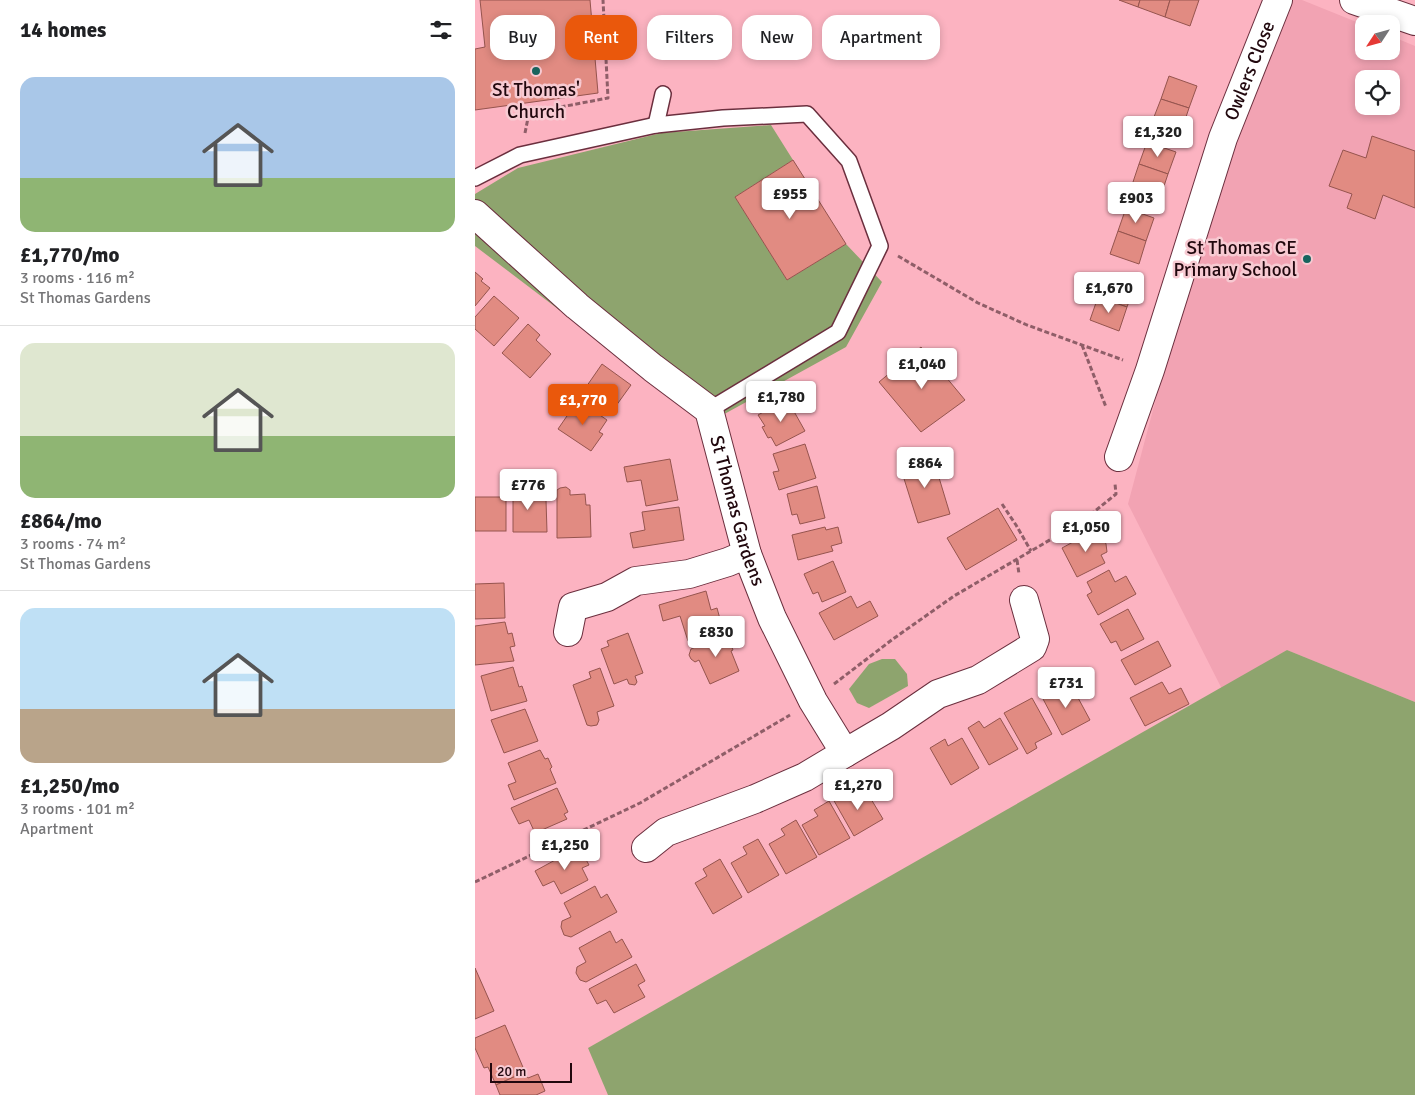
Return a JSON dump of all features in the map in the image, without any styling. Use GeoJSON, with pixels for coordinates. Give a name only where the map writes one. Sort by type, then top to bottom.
{"type":"FeatureCollection","features":[{"type":"Feature","properties":{"kind":"street","name":"Owlers Close"},"geometry":{"type":"LineString","coordinates":[[1121,452],[1150,370],[1223,138],[1278,0]]}},
{"type":"Feature","properties":{"kind":"street"},"geometry":{"type":"LineString","coordinates":[[1354,0],[1415,22]]}},
{"type":"Feature","properties":{"kind":"street","name":"St Thomas Gardens"},"geometry":{"type":"LineString","coordinates":[[475,214],[577,306],[653,368],[709,410],[747,554],[772,618],[813,701],[845,753]]}},
{"type":"Feature","properties":{"kind":"street"},"geometry":{"type":"LineString","coordinates":[[568,632],[573,606],[607,597],[637,580],[689,574],[747,554]]}},
{"type":"Feature","properties":{"kind":"street"},"geometry":{"type":"LineString","coordinates":[[646,848],[666,832],[755,800],[805,777],[891,726],[938,694],[978,680],[1032,648],[1035,639],[1024,600]]}},
{"type":"Feature","properties":{"kind":"lane"},"geometry":{"type":"LineString","coordinates":[[656,125],[663,94]]}},
{"type":"Feature","properties":{"kind":"lane"},"geometry":{"type":"LineString","coordinates":[[475,178],[520,155],[656,125],[723,118],[807,114],[849,161],[881,246],[838,332],[709,410]]}},
{"type":"Feature","properties":{"kind":"path"},"geometry":{"type":"LineString","coordinates":[[520,155],[529,113],[608,98],[603,0]]}},
{"type":"Feature","properties":{"kind":"path"},"geometry":{"type":"LineString","coordinates":[[881,246],[978,303],[1027,325],[1150,370]]}},
{"type":"Feature","properties":{"kind":"path"},"geometry":{"type":"LineString","coordinates":[[1082,344],[1121,452]]}},
{"type":"Feature","properties":{"kind":"path"},"geometry":{"type":"LineString","coordinates":[[475,882],[640,803],[813,701],[893,639],[954,596],[1083,520],[1116,494]]}},
{"type":"Feature","properties":{"kind":"path"},"geometry":{"type":"LineString","coordinates":[[1002,504],[1017,525],[1031,551]]}},
{"type":"Feature","properties":{"kind":"shaded area","name":"St Thomas CE Primary School"},"geometry":{"type":"Polygon","coordinates":[[[1292,0],[1302,0],[1355,21],[1355,60],[1400,60],[1400,40],[1415,46],[1415,702],[1287,650],[1224,693],[1128,504],[1162,376],[1235,141],[1292,0]]]}},
{"type":"Feature","properties":{"kind":"green space"},"geometry":{"type":"Polygon","coordinates":[[[771,125],[793,160],[735,197],[787,280],[846,244],[882,282],[846,347],[708,423],[475,246],[475,194],[518,168],[661,133],[771,125]]]}},
{"type":"Feature","properties":{"kind":"green space"},"geometry":{"type":"Polygon","coordinates":[[[1287,650],[1415,702],[1415,1095],[608,1095],[588,1048],[1287,650]]]}},
{"type":"Feature","properties":{"kind":"green space"},"geometry":{"type":"Polygon","coordinates":[[[882,659],[895,659],[907,674],[908,686],[869,708],[857,703],[849,689],[869,664],[882,659]]]}},
{"type":"Feature","properties":{"kind":"building","name":"St Thomas' Church"},"geometry":{"type":"Polygon","coordinates":[[[480,0],[590,0],[591,15],[565,15],[565,60],[595,60],[598,93],[475,110],[475,49],[485,47],[480,0]]]}},
{"type":"Feature","properties":{"kind":"building"},"geometry":{"type":"Polygon","coordinates":[[[1119,0],[1140,0],[1138,7],[1119,0]]]}},
{"type":"Feature","properties":{"kind":"building"},"geometry":{"type":"Polygon","coordinates":[[[1140,0],[1170,0],[1165,17],[1138,7],[1140,0]]]}},
{"type":"Feature","properties":{"kind":"building"},"geometry":{"type":"Polygon","coordinates":[[[1170,0],[1199,0],[1190,26],[1165,17],[1170,0]]]}},
{"type":"Feature","properties":{"kind":"building"},"geometry":{"type":"Polygon","coordinates":[[[1169,76],[1197,86],[1189,108],[1161,99],[1169,76]]]}},
{"type":"Feature","properties":{"kind":"building"},"geometry":{"type":"Polygon","coordinates":[[[1161,99],[1189,108],[1181,132],[1152,122],[1161,99]]]}},
{"type":"Feature","properties":{"kind":"building"},"geometry":{"type":"Polygon","coordinates":[[[1372,136],[1415,151],[1415,208],[1383,195],[1375,219],[1347,208],[1352,194],[1329,186],[1343,150],[1366,158],[1372,136]]]}},
{"type":"Feature","properties":{"kind":"building"},"geometry":{"type":"Polygon","coordinates":[[[1147,142],[1176,152],[1168,174],[1139,164],[1147,142]]]}},
{"type":"Feature","properties":{"kind":"building"},"geometry":{"type":"Polygon","coordinates":[[[793,160],[846,244],[787,280],[735,197],[793,160]]]}},
{"type":"Feature","properties":{"kind":"building"},"geometry":{"type":"Polygon","coordinates":[[[1139,164],[1168,174],[1160,198],[1131,188],[1139,164]]]}},
{"type":"Feature","properties":{"kind":"building"},"geometry":{"type":"Polygon","coordinates":[[[1126,208],[1154,218],[1146,241],[1118,231],[1126,208]]]}},
{"type":"Feature","properties":{"kind":"building"},"geometry":{"type":"Polygon","coordinates":[[[1118,231],[1146,241],[1139,264],[1110,254],[1118,231]]]}},
{"type":"Feature","properties":{"kind":"building"},"geometry":{"type":"Polygon","coordinates":[[[475,272],[483,279],[481,281],[490,288],[475,306],[475,272]]]}},
{"type":"Feature","properties":{"kind":"building"},"geometry":{"type":"Polygon","coordinates":[[[1106,274],[1135,285],[1127,307],[1098,297],[1106,274]]]}},
{"type":"Feature","properties":{"kind":"building"},"geometry":{"type":"Polygon","coordinates":[[[494,296],[519,318],[494,346],[475,329],[475,317],[494,296]]]}},
{"type":"Feature","properties":{"kind":"building"},"geometry":{"type":"Polygon","coordinates":[[[1098,297],[1127,307],[1119,331],[1090,320],[1098,297]]]}},
{"type":"Feature","properties":{"kind":"building"},"geometry":{"type":"Polygon","coordinates":[[[528,324],[540,335],[536,340],[551,354],[530,378],[502,353],[528,324]]]}},
{"type":"Feature","properties":{"kind":"building"},"geometry":{"type":"Polygon","coordinates":[[[921,347],[965,400],[921,432],[879,382],[921,347]]]}},
{"type":"Feature","properties":{"kind":"building"},"geometry":{"type":"Polygon","coordinates":[[[602,364],[631,385],[613,410],[584,390],[602,364]]]}},
{"type":"Feature","properties":{"kind":"building"},"geometry":{"type":"Polygon","coordinates":[[[787,399],[805,431],[776,446],[771,437],[768,438],[762,427],[765,426],[758,415],[787,399]]]}},
{"type":"Feature","properties":{"kind":"building"},"geometry":{"type":"Polygon","coordinates":[[[578,400],[607,420],[599,432],[603,434],[591,451],[558,429],[578,400]]]}},
{"type":"Feature","properties":{"kind":"building"},"geometry":{"type":"Polygon","coordinates":[[[805,444],[816,478],[779,490],[773,472],[779,471],[773,454],[805,444]]]}},
{"type":"Feature","properties":{"kind":"building"},"geometry":{"type":"Polygon","coordinates":[[[936,455],[941,470],[937,471],[950,514],[918,523],[900,466],[936,455]]]}},
{"type":"Feature","properties":{"kind":"building"},"geometry":{"type":"Polygon","coordinates":[[[670,459],[678,500],[646,506],[641,480],[627,482],[624,467],[670,459]]]}},
{"type":"Feature","properties":{"kind":"building"},"geometry":{"type":"Polygon","coordinates":[[[516,482],[522,482],[526,486],[526,490],[535,490],[536,500],[546,500],[547,532],[513,532],[513,485],[516,482]]]}},
{"type":"Feature","properties":{"kind":"building"},"geometry":{"type":"Polygon","coordinates":[[[817,486],[825,518],[800,524],[797,514],[792,515],[787,494],[817,486]]]}},
{"type":"Feature","properties":{"kind":"building"},"geometry":{"type":"Polygon","coordinates":[[[566,487],[570,490],[570,495],[585,494],[586,505],[590,505],[591,537],[557,538],[557,490],[566,487]]]}},
{"type":"Feature","properties":{"kind":"building"},"geometry":{"type":"Polygon","coordinates":[[[475,497],[506,497],[506,531],[475,531],[475,497]]]}},
{"type":"Feature","properties":{"kind":"building"},"geometry":{"type":"Polygon","coordinates":[[[679,507],[684,540],[633,548],[630,533],[645,530],[642,512],[679,507]]]}},
{"type":"Feature","properties":{"kind":"building"},"geometry":{"type":"Polygon","coordinates":[[[998,508],[1017,540],[966,570],[947,538],[998,508]]]}},
{"type":"Feature","properties":{"kind":"building"},"geometry":{"type":"Polygon","coordinates":[[[825,527],[826,530],[838,527],[842,543],[831,546],[833,551],[798,560],[792,535],[825,527]]]}},
{"type":"Feature","properties":{"kind":"building"},"geometry":{"type":"Polygon","coordinates":[[[1095,530],[1102,535],[1106,544],[1107,552],[1101,555],[1105,563],[1077,577],[1062,548],[1095,530]]]}},
{"type":"Feature","properties":{"kind":"building"},"geometry":{"type":"Polygon","coordinates":[[[833,561],[846,592],[822,602],[818,592],[813,594],[804,574],[833,561]]]}},
{"type":"Feature","properties":{"kind":"building"},"geometry":{"type":"Polygon","coordinates":[[[1109,570],[1115,582],[1126,576],[1136,594],[1098,615],[1087,595],[1092,592],[1087,582],[1109,570]]]}},
{"type":"Feature","properties":{"kind":"building"},"geometry":{"type":"Polygon","coordinates":[[[504,583],[505,618],[475,619],[475,584],[504,583]]]}},
{"type":"Feature","properties":{"kind":"building"},"geometry":{"type":"Polygon","coordinates":[[[706,591],[711,610],[717,608],[720,619],[716,621],[719,632],[688,641],[680,616],[663,621],[659,605],[706,591]]]}},
{"type":"Feature","properties":{"kind":"building"},"geometry":{"type":"Polygon","coordinates":[[[851,596],[857,608],[870,601],[878,616],[834,640],[819,613],[851,596]]]}},
{"type":"Feature","properties":{"kind":"building"},"geometry":{"type":"Polygon","coordinates":[[[1128,609],[1144,639],[1121,651],[1116,641],[1111,643],[1100,624],[1128,609]]]}},
{"type":"Feature","properties":{"kind":"building"},"geometry":{"type":"Polygon","coordinates":[[[505,622],[508,634],[512,633],[515,646],[510,647],[514,661],[475,665],[475,626],[505,622]]]}},
{"type":"Feature","properties":{"kind":"building"},"geometry":{"type":"Polygon","coordinates":[[[628,633],[643,673],[635,676],[637,682],[635,685],[629,684],[627,679],[614,684],[601,649],[609,646],[607,641],[628,633]]]}},
{"type":"Feature","properties":{"kind":"building"},"geometry":{"type":"Polygon","coordinates":[[[726,633],[739,671],[710,684],[699,660],[695,662],[689,655],[691,649],[726,633]]]}},
{"type":"Feature","properties":{"kind":"building"},"geometry":{"type":"Polygon","coordinates":[[[1158,641],[1171,666],[1135,685],[1121,660],[1158,641]]]}},
{"type":"Feature","properties":{"kind":"building"},"geometry":{"type":"Polygon","coordinates":[[[513,667],[519,687],[522,686],[527,701],[491,711],[481,676],[513,667]]]}},
{"type":"Feature","properties":{"kind":"building"},"geometry":{"type":"Polygon","coordinates":[[[600,668],[614,706],[597,712],[599,720],[597,725],[591,726],[587,725],[573,685],[591,678],[589,672],[600,668]]]}},
{"type":"Feature","properties":{"kind":"building"},"geometry":{"type":"Polygon","coordinates":[[[1162,682],[1169,694],[1181,688],[1189,704],[1145,726],[1130,698],[1162,682]]]}},
{"type":"Feature","properties":{"kind":"building"},"geometry":{"type":"Polygon","coordinates":[[[1070,683],[1090,720],[1062,735],[1042,697],[1070,683]]]}},
{"type":"Feature","properties":{"kind":"building"},"geometry":{"type":"Polygon","coordinates":[[[1032,698],[1052,734],[1035,743],[1037,748],[1027,754],[1004,713],[1032,698]]]}},
{"type":"Feature","properties":{"kind":"building"},"geometry":{"type":"Polygon","coordinates":[[[525,709],[538,741],[504,753],[491,720],[525,709]]]}},
{"type":"Feature","properties":{"kind":"building"},"geometry":{"type":"Polygon","coordinates":[[[1000,718],[1018,749],[989,765],[968,728],[979,721],[984,728],[1000,718]]]}},
{"type":"Feature","properties":{"kind":"building"},"geometry":{"type":"Polygon","coordinates":[[[962,738],[979,768],[951,785],[930,748],[945,739],[948,746],[962,738]]]}},
{"type":"Feature","properties":{"kind":"building"},"geometry":{"type":"Polygon","coordinates":[[[540,750],[545,759],[548,758],[556,783],[514,800],[508,785],[516,782],[508,763],[540,750]]]}},
{"type":"Feature","properties":{"kind":"building"},"geometry":{"type":"Polygon","coordinates":[[[557,788],[568,812],[564,814],[567,819],[535,833],[529,820],[519,824],[511,808],[557,788]]]}},
{"type":"Feature","properties":{"kind":"building"},"geometry":{"type":"Polygon","coordinates":[[[865,789],[883,819],[854,836],[833,799],[847,790],[851,796],[865,789]]]}},
{"type":"Feature","properties":{"kind":"building"},"geometry":{"type":"Polygon","coordinates":[[[829,801],[850,838],[819,855],[802,825],[818,816],[814,810],[829,801]]]}},
{"type":"Feature","properties":{"kind":"building"},"geometry":{"type":"Polygon","coordinates":[[[796,820],[817,857],[786,874],[769,844],[785,835],[781,829],[796,820]]]}},
{"type":"Feature","properties":{"kind":"building"},"geometry":{"type":"Polygon","coordinates":[[[758,839],[779,875],[748,893],[731,863],[747,854],[743,847],[758,839]]]}},
{"type":"Feature","properties":{"kind":"building"},"geometry":{"type":"Polygon","coordinates":[[[579,847],[589,865],[582,868],[588,880],[561,894],[554,881],[543,886],[535,871],[579,847]]]}},
{"type":"Feature","properties":{"kind":"building"},"geometry":{"type":"Polygon","coordinates":[[[720,859],[742,897],[713,914],[695,883],[707,876],[703,869],[720,859]]]}},
{"type":"Feature","properties":{"kind":"building"},"geometry":{"type":"Polygon","coordinates":[[[595,886],[601,898],[607,894],[617,912],[571,937],[564,935],[561,927],[562,921],[571,917],[564,903],[595,886]]]}},
{"type":"Feature","properties":{"kind":"building"},"geometry":{"type":"Polygon","coordinates":[[[610,931],[616,943],[622,939],[632,957],[586,982],[580,980],[576,973],[577,967],[586,962],[579,948],[610,931]]]}},
{"type":"Feature","properties":{"kind":"building"},"geometry":{"type":"Polygon","coordinates":[[[636,964],[645,981],[638,985],[645,997],[614,1013],[606,1000],[597,1004],[589,989],[636,964]]]}},
{"type":"Feature","properties":{"kind":"building"},"geometry":{"type":"Polygon","coordinates":[[[475,968],[494,1011],[475,1019],[475,968]]]}},
{"type":"Feature","properties":{"kind":"building"},"geometry":{"type":"Polygon","coordinates":[[[505,1025],[525,1072],[496,1085],[488,1067],[484,1068],[475,1048],[475,1038],[505,1025]]]}},
{"type":"Feature","properties":{"kind":"building"},"geometry":{"type":"Polygon","coordinates":[[[525,1072],[528,1078],[538,1074],[545,1091],[536,1095],[500,1095],[496,1085],[525,1072]]]}},
{"type":"Feature","properties":{"kind":"place","name":"St Thomas' Church"},"geometry":{"type":"Point","coordinates":[536,71]}},
{"type":"Feature","properties":{"kind":"place","name":"St Thomas CE Primary School"},"geometry":{"type":"Point","coordinates":[1307,259]}}]}
